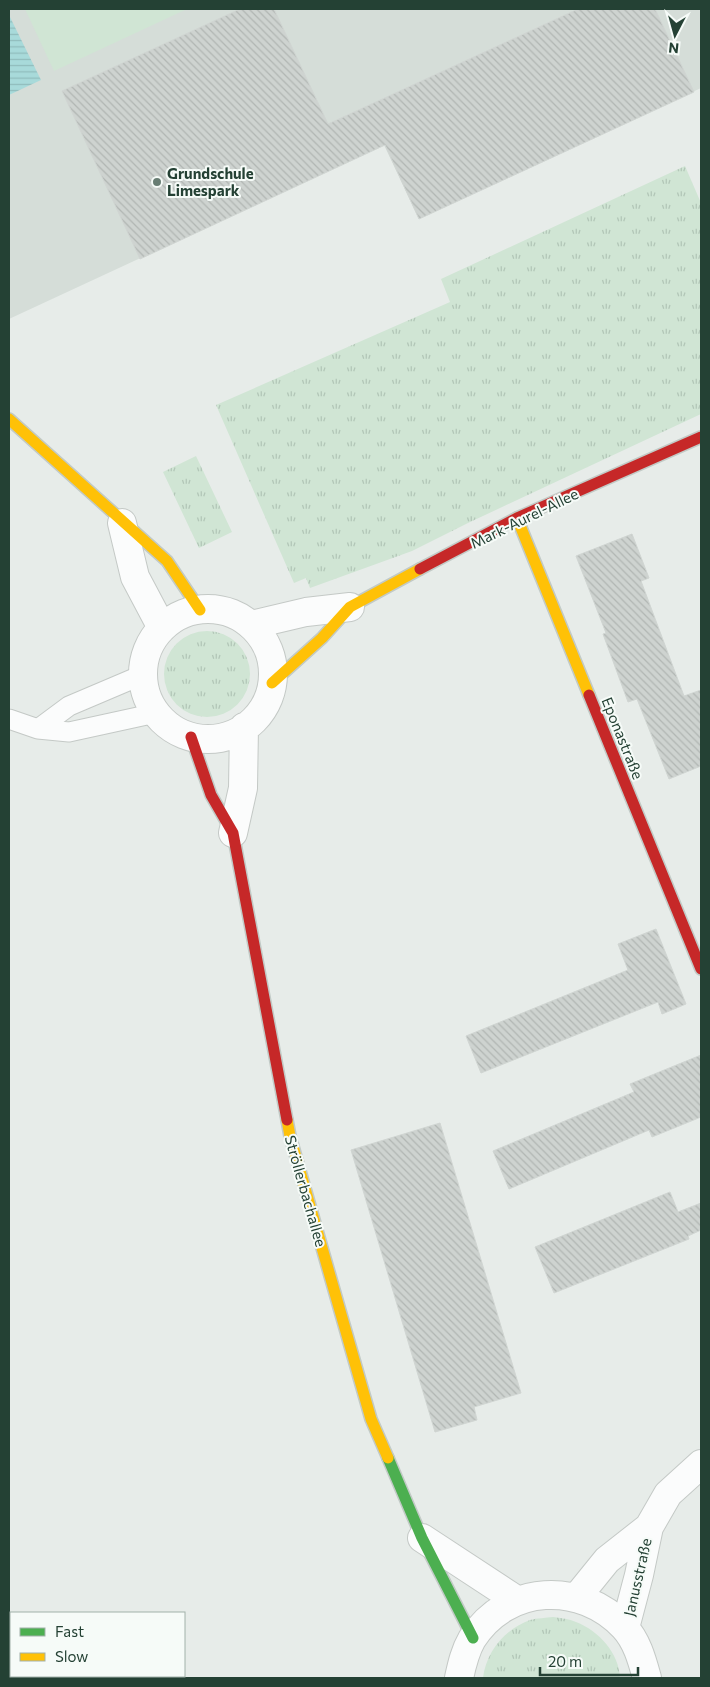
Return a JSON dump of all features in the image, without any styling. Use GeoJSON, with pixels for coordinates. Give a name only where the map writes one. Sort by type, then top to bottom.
{"type":"FeatureCollection","features":[{"type":"Feature","properties":{"kind":"street"},"geometry":{"type":"LineString","coordinates":[[9,419],[67,470],[122,523],[167,561],[200,610]]}},
{"type":"Feature","properties":{"kind":"street","name":"Mark-Aurel-Allee"},"geometry":{"type":"LineString","coordinates":[[272,683],[322,638],[350,607],[517,518],[701,438]]}},
{"type":"Feature","properties":{"kind":"street","name":"Eponastraße"},"geometry":{"type":"LineString","coordinates":[[517,518],[701,969]]}},
{"type":"Feature","properties":{"kind":"street"},"geometry":{"type":"LineString","coordinates":[[122,523],[134,577],[162,628]]}},
{"type":"Feature","properties":{"kind":"street","name":"Mark-Aurel-Allee"},"geometry":{"type":"LineString","coordinates":[[251,625],[306,612],[350,607]]}},
{"type":"Feature","properties":{"kind":"street"},"geometry":{"type":"LineString","coordinates":[[211,609],[232,613],[251,625],[264,641],[272,662],[272,683],[265,704],[252,721],[234,734],[213,738],[191,737],[171,728],[156,713],[146,695],[142,674],[145,654],[155,635],[170,620],[189,611],[211,609]]}},
{"type":"Feature","properties":{"kind":"street","name":"Ströllerbachallee"},"geometry":{"type":"LineString","coordinates":[[233,833],[243,788],[244,727]]}},
{"type":"Feature","properties":{"kind":"street","name":"Ströllerbachallee"},"geometry":{"type":"LineString","coordinates":[[191,737],[211,795],[233,833],[290,1136],[371,1419],[422,1538],[472,1638]]}},
{"type":"Feature","properties":{"kind":"street","name":"Janusstraße"},"geometry":{"type":"LineString","coordinates":[[625,1628],[649,1527],[668,1494],[701,1464]]}},
{"type":"Feature","properties":{"kind":"street","name":"Janusstraße"},"geometry":{"type":"LineString","coordinates":[[577,1597],[608,1560],[649,1527]]}},
{"type":"Feature","properties":{"kind":"street"},"geometry":{"type":"LineString","coordinates":[[422,1538],[518,1601]]}},
{"type":"Feature","properties":{"kind":"street"},"geometry":{"type":"LineString","coordinates":[[459,1678],[463,1658],[472,1638],[492,1616],[518,1601],[548,1594],[577,1597],[604,1608],[625,1628],[640,1651],[647,1678]]}},
{"type":"Feature","properties":{"kind":"lane"},"geometry":{"type":"LineString","coordinates":[[38,729],[69,706],[142,674]]}},
{"type":"Feature","properties":{"kind":"lane"},"geometry":{"type":"LineString","coordinates":[[9,719],[38,729],[69,732],[156,713]]}},
{"type":"Feature","properties":{"kind":"shaded area","name":"Grundschule Limespark"},"geometry":{"type":"Polygon","coordinates":[[[9,9],[701,9],[701,88],[419,219],[384,145],[9,319],[9,9]]]}},
{"type":"Feature","properties":{"kind":"green space"},"geometry":{"type":"Polygon","coordinates":[[[25,9],[187,9],[54,71],[25,9]]]}},
{"type":"Feature","properties":{"kind":"green space"},"geometry":{"type":"Polygon","coordinates":[[[685,166],[701,203],[701,414],[412,551],[310,588],[306,578],[294,583],[216,405],[450,302],[441,279],[685,166]]]}},
{"type":"Feature","properties":{"kind":"green space"},"geometry":{"type":"Polygon","coordinates":[[[196,456],[232,532],[199,548],[163,472],[196,456]]]}},
{"type":"Feature","properties":{"kind":"green space"},"geometry":{"type":"Polygon","coordinates":[[[199,631],[215,631],[224,634],[238,643],[247,657],[250,674],[247,691],[238,705],[224,714],[215,717],[199,717],[183,710],[171,698],[164,682],[164,666],[171,650],[183,638],[199,631]]]}},
{"type":"Feature","properties":{"kind":"green space"},"geometry":{"type":"Polygon","coordinates":[[[553,1617],[576,1622],[600,1637],[616,1660],[620,1678],[483,1678],[488,1659],[505,1635],[530,1620],[553,1617]]]}},
{"type":"Feature","properties":{"kind":"water"},"geometry":{"type":"Polygon","coordinates":[[[9,15],[41,80],[9,95],[9,15]]]}},
{"type":"Feature","properties":{"kind":"building","name":"Grundschule Limespark"},"geometry":{"type":"Polygon","coordinates":[[[240,9],[274,9],[328,124],[578,9],[655,9],[694,92],[419,219],[385,145],[140,259],[62,91],[240,9]]]}},
{"type":"Feature","properties":{"kind":"building"},"geometry":{"type":"Polygon","coordinates":[[[632,534],[649,578],[641,581],[684,696],[701,690],[701,766],[669,779],[637,699],[628,702],[603,634],[606,633],[576,556],[632,534]]]}},
{"type":"Feature","properties":{"kind":"building"},"geometry":{"type":"Polygon","coordinates":[[[656,929],[686,1004],[662,1014],[658,1002],[481,1073],[466,1036],[628,970],[618,944],[656,929]]]}},
{"type":"Feature","properties":{"kind":"building"},"geometry":{"type":"Polygon","coordinates":[[[701,1055],[701,1117],[652,1137],[649,1130],[509,1189],[493,1151],[634,1092],[630,1084],[701,1055]]]}},
{"type":"Feature","properties":{"kind":"building"},"geometry":{"type":"Polygon","coordinates":[[[440,1123],[521,1393],[474,1407],[477,1420],[435,1432],[351,1150],[440,1123]]]}},
{"type":"Feature","properties":{"kind":"building"},"geometry":{"type":"Polygon","coordinates":[[[670,1192],[678,1212],[701,1203],[701,1230],[688,1236],[689,1239],[554,1293],[535,1247],[670,1192]]]}},
{"type":"Feature","properties":{"kind":"traffic: fast"},"geometry":{"type":"LineString","coordinates":[[388,1458],[422,1538],[473,1638]]}},
{"type":"Feature","properties":{"kind":"traffic: slow"},"geometry":{"type":"LineString","coordinates":[[9,419],[167,561],[200,610]]}},
{"type":"Feature","properties":{"kind":"traffic: slow"},"geometry":{"type":"LineString","coordinates":[[517,518],[589,695]]}},
{"type":"Feature","properties":{"kind":"traffic: slow"},"geometry":{"type":"LineString","coordinates":[[272,683],[322,638],[350,607],[420,569]]}},
{"type":"Feature","properties":{"kind":"traffic: slow"},"geometry":{"type":"LineString","coordinates":[[287,1120],[371,1419],[388,1458]]}},
{"type":"Feature","properties":{"kind":"traffic: jam"},"geometry":{"type":"LineString","coordinates":[[420,569],[517,518],[701,437]]}},
{"type":"Feature","properties":{"kind":"traffic: jam"},"geometry":{"type":"LineString","coordinates":[[589,695],[701,969]]}},
{"type":"Feature","properties":{"kind":"traffic: jam"},"geometry":{"type":"LineString","coordinates":[[191,737],[211,795],[233,833],[287,1120]]}},
{"type":"Feature","properties":{"kind":"place","name":"Grundschule Limespark"},"geometry":{"type":"Point","coordinates":[157,182]}}]}
